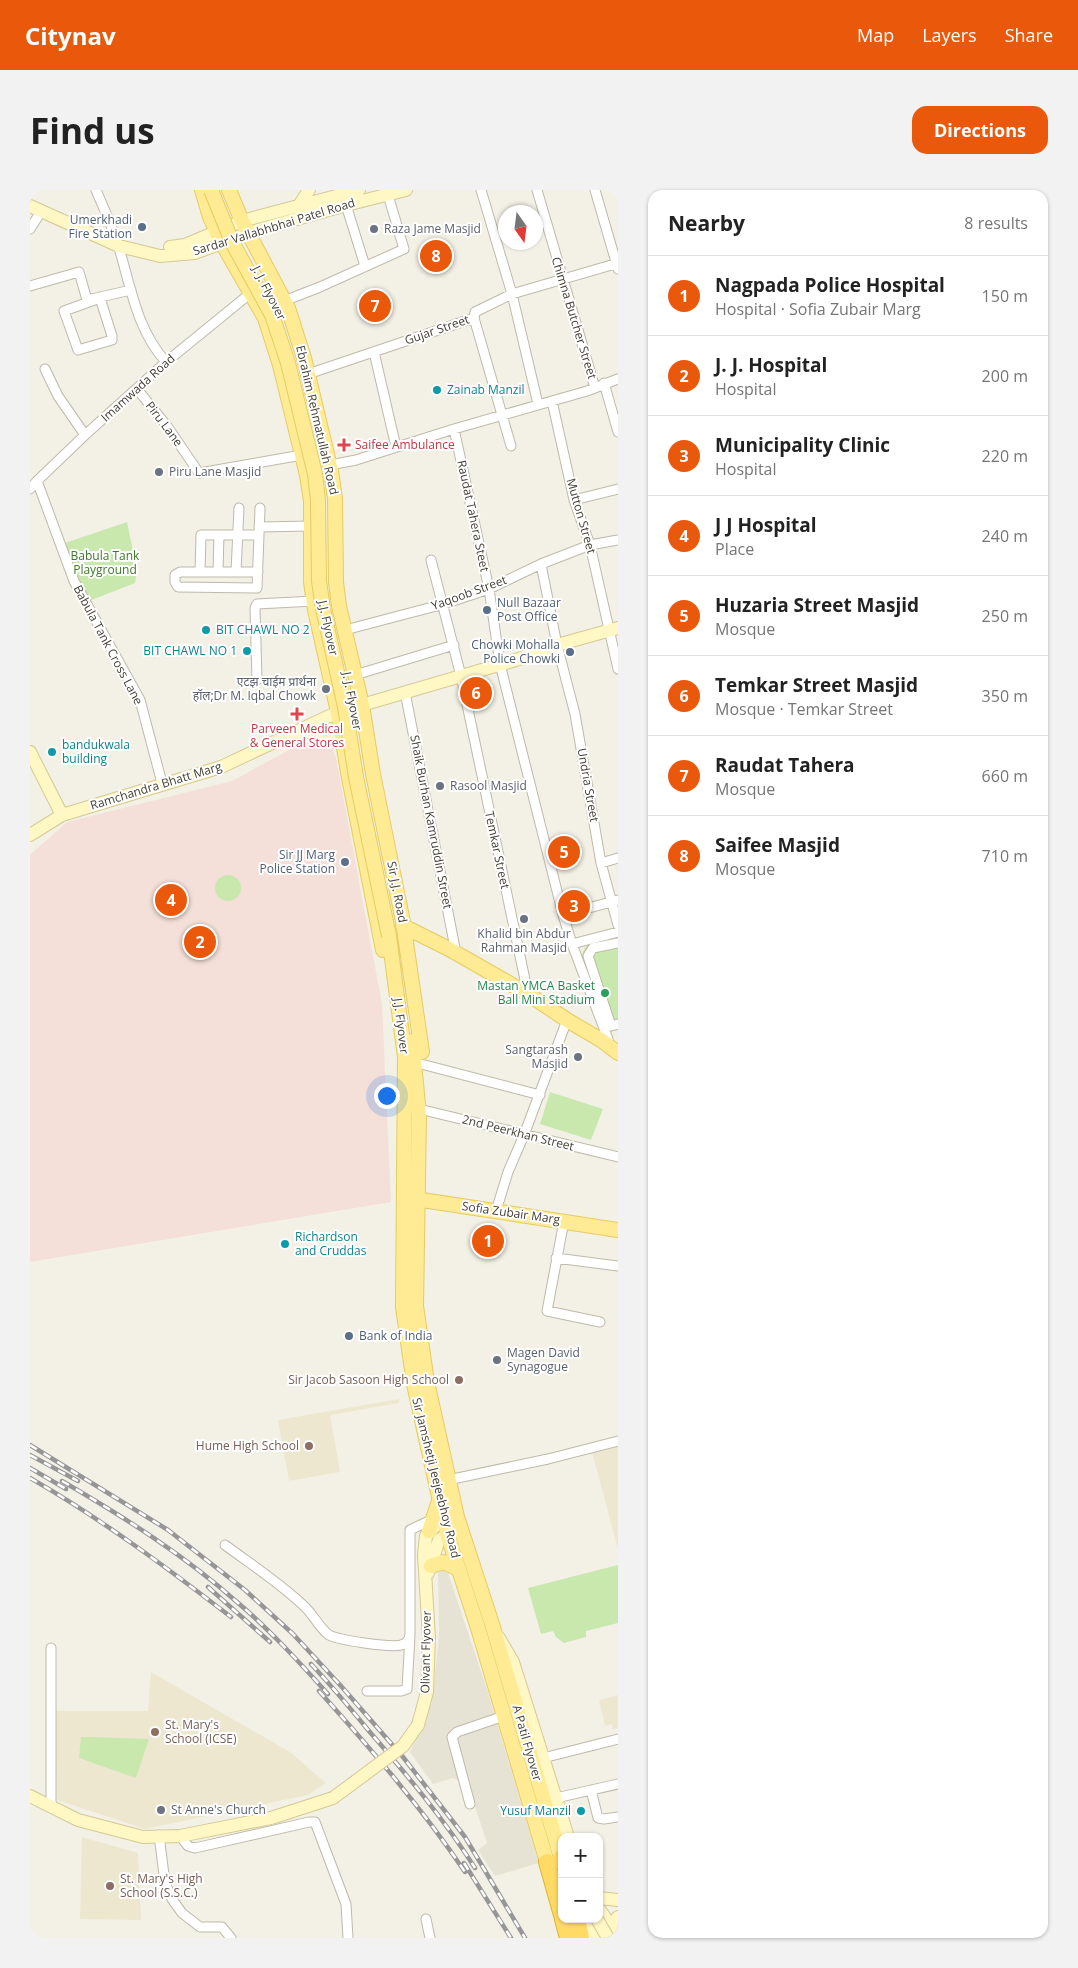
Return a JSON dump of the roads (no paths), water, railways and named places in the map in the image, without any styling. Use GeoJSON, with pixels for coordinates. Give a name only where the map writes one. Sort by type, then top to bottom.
{"type":"FeatureCollection","features":[{"type":"Feature","properties":{"kind":"highway"},"geometry":{"type":"LineString","coordinates":[[564,1923],[568,1938]]}},
{"type":"Feature","properties":{"kind":"highway"},"geometry":{"type":"LineString","coordinates":[[578,1923],[581,1938]]}},
{"type":"Feature","properties":{"kind":"main road","name":"Ebrahim Rehmatullah Road"},"geometry":{"type":"LineString","coordinates":[[202,190],[210,217],[265,318],[280,364],[307,476],[311,501],[311,582],[338,712]]}},
{"type":"Feature","properties":{"kind":"main road","name":"J.J. Flyover"},"geometry":{"type":"LineString","coordinates":[[211,190],[232,242],[272,315],[288,362],[315,474],[318,500],[319,581],[323,608],[345,707],[356,777],[396,932]]}},
{"type":"Feature","properties":{"kind":"main road","name":"J. J. Flyover"},"geometry":{"type":"LineString","coordinates":[[220,190],[240,238],[281,311],[296,360],[324,472],[327,500],[328,580],[332,607],[354,705],[368,792],[396,932],[410,1081]]}},
{"type":"Feature","properties":{"kind":"main road","name":"Ebrahim Rehmatullah Road"},"geometry":{"type":"LineString","coordinates":[[228,190],[245,227],[284,300],[308,374],[330,465],[335,499],[336,582],[362,705]]}},
{"type":"Feature","properties":{"kind":"main road"},"geometry":{"type":"LineString","coordinates":[[298,207],[308,190]]}},
{"type":"Feature","properties":{"kind":"main road","name":"Sardar Vallabhbhai Patel Road"},"geometry":{"type":"LineString","coordinates":[[275,219],[298,207],[359,190]]}},
{"type":"Feature","properties":{"kind":"main road","name":"Sardar Vallabhbhai Patel Road"},"geometry":{"type":"LineString","coordinates":[[36,208],[117,241],[160,256],[195,252],[220,237],[245,227],[406,190]]}},
{"type":"Feature","properties":{"kind":"main road","name":"Sardar Vallabhbhai Patel Road"},"geometry":{"type":"LineString","coordinates":[[30,199],[117,241]]}},
{"type":"Feature","properties":{"kind":"main road","name":"Ramchandra Bhatt Marg"},"geometry":{"type":"LineString","coordinates":[[30,835],[62,815],[162,783],[221,767],[338,712],[516,660],[557,645],[614,630]]}},
{"type":"Feature","properties":{"kind":"main road","name":"Sir J.J. Road"},"geometry":{"type":"LineString","coordinates":[[338,712],[379,926],[398,1058],[410,1081],[421,1064],[422,1055],[396,932],[362,705]]}},
{"type":"Feature","properties":{"kind":"main road"},"geometry":{"type":"LineString","coordinates":[[296,732],[312,732],[343,744]]}},
{"type":"Feature","properties":{"kind":"main road"},"geometry":{"type":"LineString","coordinates":[[30,752],[62,815]]}},
{"type":"Feature","properties":{"kind":"main road"},"geometry":{"type":"LineString","coordinates":[[396,932],[456,953],[528,994],[566,1020],[605,1039],[618,1053]]}},
{"type":"Feature","properties":{"kind":"main road","name":"Sir Jamshetji Jeejeebhoy Road"},"geometry":{"type":"LineString","coordinates":[[410,1081],[418,1109],[403,1306],[414,1384],[445,1524],[504,1716],[558,1861]]}},
{"type":"Feature","properties":{"kind":"main road","name":"Sir Jamshetji Jeejeebhoy Road"},"geometry":{"type":"LineString","coordinates":[[410,1081],[406,1115],[416,1306],[427,1382],[448,1480],[445,1524],[492,1624]]}},
{"type":"Feature","properties":{"kind":"main road","name":"Sofia Zubair Marg"},"geometry":{"type":"LineString","coordinates":[[410,1199],[618,1230]]}},
{"type":"Feature","properties":{"kind":"main road"},"geometry":{"type":"LineString","coordinates":[[428,1572],[434,1549],[445,1524]]}},
{"type":"Feature","properties":{"kind":"main road","name":"Olivant Flyover"},"geometry":{"type":"LineString","coordinates":[[30,1796],[78,1820],[143,1837],[180,1836],[271,1818],[333,1798],[404,1746],[418,1725],[427,1692],[429,1638],[428,1572],[424,1555],[426,1536],[445,1524]]}},
{"type":"Feature","properties":{"kind":"main road"},"geometry":{"type":"LineString","coordinates":[[428,1572],[443,1562],[459,1568]]}},
{"type":"Feature","properties":{"kind":"main road"},"geometry":{"type":"LineString","coordinates":[[492,1624],[513,1662],[567,1833]]}},
{"type":"Feature","properties":{"kind":"main road","name":"A Patil Flyover"},"geometry":{"type":"LineString","coordinates":[[492,1624],[558,1861]]}},
{"type":"Feature","properties":{"kind":"main road"},"geometry":{"type":"LineString","coordinates":[[603,1898],[618,1900]]}},
{"type":"Feature","properties":{"kind":"main road"},"geometry":{"type":"LineString","coordinates":[[603,1914],[614,1926],[617,1938]]}},
{"type":"Feature","properties":{"kind":"main road"},"geometry":{"type":"LineString","coordinates":[[585,1923],[594,1938]]}},
{"type":"Feature","properties":{"kind":"main road"},"geometry":{"type":"LineString","coordinates":[[599,1938],[614,1926]]}},
{"type":"Feature","properties":{"kind":"street"},"geometry":{"type":"LineString","coordinates":[[96,190],[117,241],[137,315],[155,350],[166,362]]}},
{"type":"Feature","properties":{"kind":"street"},"geometry":{"type":"LineString","coordinates":[[481,190],[512,294],[538,404]]}},
{"type":"Feature","properties":{"kind":"street","name":"Chimna Butcher Street"},"geometry":{"type":"LineString","coordinates":[[537,190],[595,388]]}},
{"type":"Feature","properties":{"kind":"street"},"geometry":{"type":"LineString","coordinates":[[595,190],[617,265]]}},
{"type":"Feature","properties":{"kind":"street"},"geometry":{"type":"LineString","coordinates":[[284,300],[320,287],[404,249],[388,195]]}},
{"type":"Feature","properties":{"kind":"street"},"geometry":{"type":"LineString","coordinates":[[346,205],[366,266]]}},
{"type":"Feature","properties":{"kind":"street"},"geometry":{"type":"LineString","coordinates":[[30,229],[36,208]]}},
{"type":"Feature","properties":{"kind":"street","name":"Gujar Street"},"geometry":{"type":"LineString","coordinates":[[308,374],[474,318],[474,312],[512,294],[617,265]]}},
{"type":"Feature","properties":{"kind":"street"},"geometry":{"type":"LineString","coordinates":[[30,286],[79,272],[87,300],[100,298]]}},
{"type":"Feature","properties":{"kind":"street"},"geometry":{"type":"LineString","coordinates":[[100,298],[112,340],[78,350],[64,311],[100,298],[131,290]]}},
{"type":"Feature","properties":{"kind":"street","name":"Imamwada Road"},"geometry":{"type":"LineString","coordinates":[[30,490],[84,436],[166,362],[252,292]]}},
{"type":"Feature","properties":{"kind":"street"},"geometry":{"type":"LineString","coordinates":[[474,318],[511,446]]}},
{"type":"Feature","properties":{"kind":"street"},"geometry":{"type":"LineString","coordinates":[[374,352],[396,447]]}},
{"type":"Feature","properties":{"kind":"street"},"geometry":{"type":"LineString","coordinates":[[45,369],[58,396],[84,436]]}},
{"type":"Feature","properties":{"kind":"street"},"geometry":{"type":"LineString","coordinates":[[330,465],[356,460],[595,388],[618,379]]}},
{"type":"Feature","properties":{"kind":"street"},"geometry":{"type":"LineString","coordinates":[[604,383],[618,432]]}},
{"type":"Feature","properties":{"kind":"street","name":"Piru Lane"},"geometry":{"type":"LineString","coordinates":[[137,389],[167,426],[199,473],[302,455]]}},
{"type":"Feature","properties":{"kind":"street","name":"Mutton Street"},"geometry":{"type":"LineString","coordinates":[[552,400],[574,500],[590,546],[614,630],[618,669]]}},
{"type":"Feature","properties":{"kind":"street","name":"Raudat Tahera Steet"},"geometry":{"type":"LineString","coordinates":[[454,429],[489,589],[500,664],[562,915],[605,1039]]}},
{"type":"Feature","properties":{"kind":"street","name":"Babula Tank Cross Lane"},"geometry":{"type":"LineString","coordinates":[[37,481],[74,581],[140,700],[162,783]]}},
{"type":"Feature","properties":{"kind":"street"},"geometry":{"type":"LineString","coordinates":[[574,500],[618,489]]}},
{"type":"Feature","properties":{"kind":"street"},"geometry":{"type":"LineString","coordinates":[[236,572],[239,508]]}},
{"type":"Feature","properties":{"kind":"street"},"geometry":{"type":"LineString","coordinates":[[257,680],[255,608],[257,604],[260,508]]}},
{"type":"Feature","properties":{"kind":"street"},"geometry":{"type":"LineString","coordinates":[[200,572],[201,535],[237,535],[311,526]]}},
{"type":"Feature","properties":{"kind":"street"},"geometry":{"type":"LineString","coordinates":[[215,588],[219,535]]}},
{"type":"Feature","properties":{"kind":"street","name":"Yaqoob Street"},"geometry":{"type":"LineString","coordinates":[[345,630],[444,604],[489,589],[541,564],[590,546],[618,540]]}},
{"type":"Feature","properties":{"kind":"street","name":"Temkar Street"},"geometry":{"type":"LineString","coordinates":[[432,560],[462,676],[528,994]]}},
{"type":"Feature","properties":{"kind":"street","name":"Undria Street"},"geometry":{"type":"LineString","coordinates":[[541,564],[557,645],[575,714],[601,863],[614,901],[618,925]]}},
{"type":"Feature","properties":{"kind":"street"},"geometry":{"type":"LineString","coordinates":[[257,588],[178,587],[175,575],[177,573],[200,572],[258,572]]}},
{"type":"Feature","properties":{"kind":"street"},"geometry":{"type":"LineString","coordinates":[[257,604],[314,602]]}},
{"type":"Feature","properties":{"kind":"street"},"geometry":{"type":"LineString","coordinates":[[355,675],[454,645]]}},
{"type":"Feature","properties":{"kind":"street","name":"Shaik Burhan Kamruddin Street"},"geometry":{"type":"LineString","coordinates":[[405,692],[456,953]]}},
{"type":"Feature","properties":{"kind":"street"},"geometry":{"type":"LineString","coordinates":[[601,863],[618,858]]}},
{"type":"Feature","properties":{"kind":"street"},"geometry":{"type":"LineString","coordinates":[[562,915],[614,901]]}},
{"type":"Feature","properties":{"kind":"street"},"geometry":{"type":"LineString","coordinates":[[572,944],[618,932]]}},
{"type":"Feature","properties":{"kind":"street"},"geometry":{"type":"LineString","coordinates":[[617,943],[593,948],[588,956],[610,1026],[618,1024]]}},
{"type":"Feature","properties":{"kind":"street"},"geometry":{"type":"LineString","coordinates":[[496,1211],[508,1172],[540,1095],[566,1020]]}},
{"type":"Feature","properties":{"kind":"street"},"geometry":{"type":"LineString","coordinates":[[605,1039],[618,1036]]}},
{"type":"Feature","properties":{"kind":"street"},"geometry":{"type":"LineString","coordinates":[[421,1064],[540,1095]]}},
{"type":"Feature","properties":{"kind":"street","name":"2nd Peerkhan Street"},"geometry":{"type":"LineString","coordinates":[[418,1109],[618,1158]]}},
{"type":"Feature","properties":{"kind":"street"},"geometry":{"type":"LineString","coordinates":[[564,1221],[547,1311],[600,1322]]}},
{"type":"Feature","properties":{"kind":"street"},"geometry":{"type":"LineString","coordinates":[[556,1258],[618,1266]]}},
{"type":"Feature","properties":{"kind":"street"},"geometry":{"type":"LineString","coordinates":[[448,1480],[548,1459],[618,1441]]}},
{"type":"Feature","properties":{"kind":"street"},"geometry":{"type":"LineString","coordinates":[[367,1691],[401,1691],[407,1689],[411,1642],[410,1530],[445,1524]]}},
{"type":"Feature","properties":{"kind":"street"},"geometry":{"type":"LineString","coordinates":[[225,1545],[284,1588],[306,1607],[327,1633],[333,1637],[394,1646],[402,1645],[408,1641],[410,1635]]}},
{"type":"Feature","properties":{"kind":"street"},"geometry":{"type":"LineString","coordinates":[[51,1648],[51,1805]]}},
{"type":"Feature","properties":{"kind":"street"},"geometry":{"type":"LineString","coordinates":[[470,1804],[452,1737],[457,1732],[504,1716]]}},
{"type":"Feature","properties":{"kind":"street"},"geometry":{"type":"LineString","coordinates":[[543,1758],[618,1739]]}},
{"type":"Feature","properties":{"kind":"street"},"geometry":{"type":"LineString","coordinates":[[556,1798],[618,1784]]}},
{"type":"Feature","properties":{"kind":"street"},"geometry":{"type":"LineString","coordinates":[[591,1790],[598,1818],[618,1817]]}},
{"type":"Feature","properties":{"kind":"street"},"geometry":{"type":"LineString","coordinates":[[180,1836],[188,1846],[195,1848],[315,1822],[346,1904],[348,1938]]}},
{"type":"Feature","properties":{"kind":"street"},"geometry":{"type":"LineString","coordinates":[[160,1836],[165,1883],[172,1899],[182,1913],[200,1927],[222,1927],[231,1938]]}},
{"type":"Feature","properties":{"kind":"street"},"geometry":{"type":"LineString","coordinates":[[426,1920],[430,1938]]}},
{"type":"Feature","properties":{"kind":"railway"},"geometry":{"type":"LineString","coordinates":[[30,1445],[168,1530],[245,1590],[293,1634],[403,1757],[465,1837],[525,1938]]}},
{"type":"Feature","properties":{"kind":"railway"},"geometry":{"type":"LineString","coordinates":[[30,1455],[78,1481]]}},
{"type":"Feature","properties":{"kind":"railway"},"geometry":{"type":"LineString","coordinates":[[30,1468],[66,1489]]}},
{"type":"Feature","properties":{"kind":"railway"},"geometry":{"type":"LineString","coordinates":[[30,1478],[56,1493],[132,1544],[231,1617]]}},
{"type":"Feature","properties":{"kind":"railway"},"geometry":{"type":"LineString","coordinates":[[62,1481],[153,1537],[196,1568],[273,1635],[328,1694]]}},
{"type":"Feature","properties":{"kind":"railway"},"geometry":{"type":"LineString","coordinates":[[208,1587],[270,1642]]}},
{"type":"Feature","properties":{"kind":"railway"},"geometry":{"type":"LineString","coordinates":[[311,1664],[425,1798],[475,1868]]}},
{"type":"Feature","properties":{"kind":"railway"},"geometry":{"type":"LineString","coordinates":[[319,1691],[395,1779],[449,1848],[465,1872]]}},
{"type":"Feature","properties":{"kind":"railway"},"geometry":{"type":"LineString","coordinates":[[464,1863],[511,1938]]}},
{"type":"Feature","properties":{"kind":"place","name":"Umerkhadi Fire Station"},"geometry":{"type":"Point","coordinates":[142,227]}},
{"type":"Feature","properties":{"kind":"place","name":"Raza Jame Masjid"},"geometry":{"type":"Point","coordinates":[374,229]}},
{"type":"Feature","properties":{"kind":"place","name":"Saifee Masjid"},"geometry":{"type":"Point","coordinates":[436,256]}},
{"type":"Feature","properties":{"kind":"place","name":"Raudat Tahera"},"geometry":{"type":"Point","coordinates":[375,306]}},
{"type":"Feature","properties":{"kind":"place","name":"Zainab Manzil"},"geometry":{"type":"Point","coordinates":[437,390]}},
{"type":"Feature","properties":{"kind":"place","name":"Saifee Ambulance"},"geometry":{"type":"Point","coordinates":[344,445]}},
{"type":"Feature","properties":{"kind":"place","name":"Piru Lane Masjid"},"geometry":{"type":"Point","coordinates":[159,472]}},
{"type":"Feature","properties":{"kind":"place","name":"Null Bazaar Post Office"},"geometry":{"type":"Point","coordinates":[487,610]}},
{"type":"Feature","properties":{"kind":"place","name":"BIT CHAWL NO 2"},"geometry":{"type":"Point","coordinates":[206,630]}},
{"type":"Feature","properties":{"kind":"place","name":"BIT CHAWL NO 1"},"geometry":{"type":"Point","coordinates":[247,651]}},
{"type":"Feature","properties":{"kind":"place","name":"Chowki Mohalla Police Chowki"},"geometry":{"type":"Point","coordinates":[570,652]}},
{"type":"Feature","properties":{"kind":"place","name":"एटझ चाईम प्रार्थना हॉल;Dr M. Iqbal Chowk"},"geometry":{"type":"Point","coordinates":[326,689]}},
{"type":"Feature","properties":{"kind":"place","name":"Temkar Street Masjid"},"geometry":{"type":"Point","coordinates":[476,693]}},
{"type":"Feature","properties":{"kind":"place","name":"Parveen Medical & General Stores"},"geometry":{"type":"Point","coordinates":[297,714]}},
{"type":"Feature","properties":{"kind":"place","name":"bandukwala building"},"geometry":{"type":"Point","coordinates":[52,752]}},
{"type":"Feature","properties":{"kind":"place","name":"Rasool Masjid"},"geometry":{"type":"Point","coordinates":[440,786]}},
{"type":"Feature","properties":{"kind":"place","name":"Huzaria Street Masjid"},"geometry":{"type":"Point","coordinates":[564,852]}},
{"type":"Feature","properties":{"kind":"place","name":"Sir JJ Marg Police Station"},"geometry":{"type":"Point","coordinates":[345,862]}},
{"type":"Feature","properties":{"kind":"place","name":"J J Hospital"},"geometry":{"type":"Point","coordinates":[171,900]}},
{"type":"Feature","properties":{"kind":"place","name":"Municipality Clinic"},"geometry":{"type":"Point","coordinates":[574,906]}},
{"type":"Feature","properties":{"kind":"place","name":"Khalid bin Abdur Rahman Masjid"},"geometry":{"type":"Point","coordinates":[524,919]}},
{"type":"Feature","properties":{"kind":"place","name":"J. J. Hospital"},"geometry":{"type":"Point","coordinates":[200,942]}},
{"type":"Feature","properties":{"kind":"place","name":"Mastan YMCA Basket Ball Mini Stadium"},"geometry":{"type":"Point","coordinates":[605,993]}},
{"type":"Feature","properties":{"kind":"place","name":"Sangtarash Masjid"},"geometry":{"type":"Point","coordinates":[578,1057]}},
{"type":"Feature","properties":{"kind":"place","name":"Nagpada Police Hospital"},"geometry":{"type":"Point","coordinates":[488,1241]}},
{"type":"Feature","properties":{"kind":"place","name":"Richardson and Cruddas"},"geometry":{"type":"Point","coordinates":[285,1244]}},
{"type":"Feature","properties":{"kind":"place","name":"Bank of India"},"geometry":{"type":"Point","coordinates":[349,1336]}},
{"type":"Feature","properties":{"kind":"place","name":"Magen David Synagogue"},"geometry":{"type":"Point","coordinates":[497,1360]}},
{"type":"Feature","properties":{"kind":"place","name":"Sir Jacob Sasoon High School"},"geometry":{"type":"Point","coordinates":[459,1380]}},
{"type":"Feature","properties":{"kind":"place","name":"Hume High School"},"geometry":{"type":"Point","coordinates":[309,1446]}},
{"type":"Feature","properties":{"kind":"place","name":"St. Mary's School (ICSE)"},"geometry":{"type":"Point","coordinates":[155,1732]}},
{"type":"Feature","properties":{"kind":"place","name":"St Anne's Church"},"geometry":{"type":"Point","coordinates":[161,1810]}},
{"type":"Feature","properties":{"kind":"place","name":"Yusuf Manzil"},"geometry":{"type":"Point","coordinates":[581,1811]}},
{"type":"Feature","properties":{"kind":"place","name":"St. Mary's High School (S.S.C.)"},"geometry":{"type":"Point","coordinates":[110,1886]}},
{"type":"Feature","properties":{"kind":"park label","name":"Babula Tank Playground"},"geometry":{"type":"Point","coordinates":[105,563]}}]}
